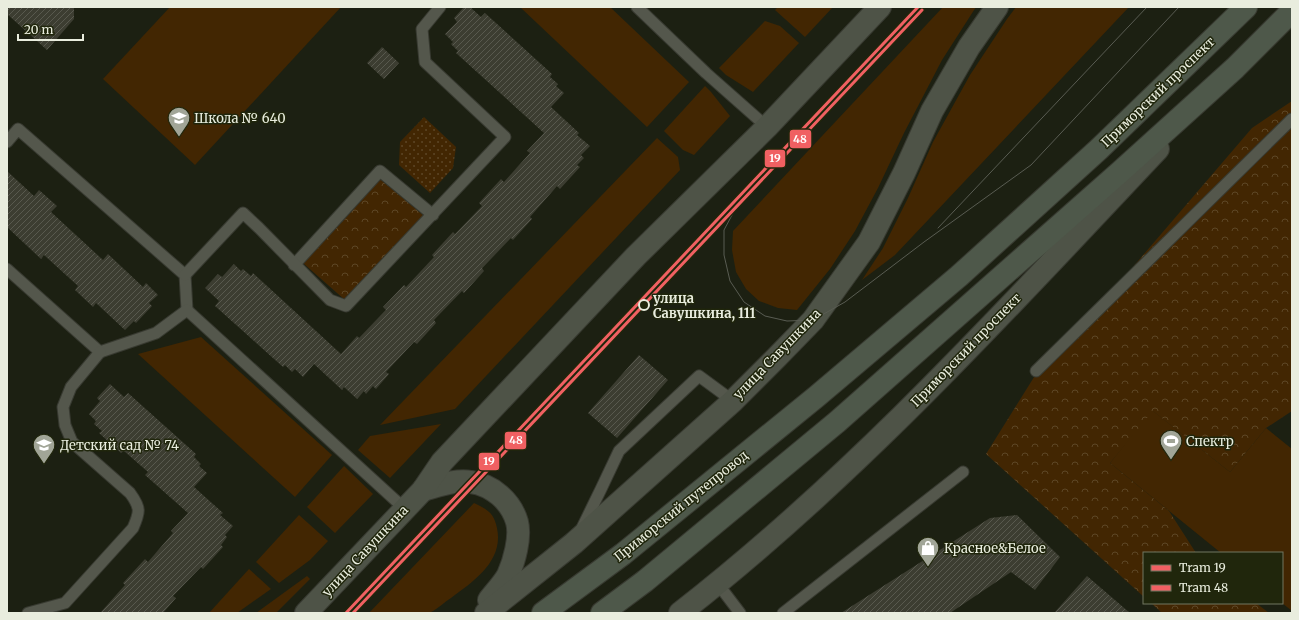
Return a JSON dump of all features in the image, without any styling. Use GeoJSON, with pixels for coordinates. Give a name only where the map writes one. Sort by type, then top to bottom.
{"type":"FeatureCollection","features":[{"type":"Feature","properties":{"kind":"main road","name":"улица Савушкина"},"geometry":{"type":"LineString","coordinates":[[306,613],[423,490],[442,462],[636,256],[766,128],[880,7]]}},
{"type":"Feature","properties":{"kind":"main road","name":"улица Савушкина"},"geometry":{"type":"LineString","coordinates":[[486,613],[574,542],[732,401],[778,357],[813,320],[869,242],[904,173],[932,111],[968,47],[997,7]]}},
{"type":"Feature","properties":{"kind":"main road","name":"Приморский проспект"},"geometry":{"type":"LineString","coordinates":[[816,397],[959,276],[1099,149],[1246,7]]}},
{"type":"Feature","properties":{"kind":"main road","name":"Приморский проспект"},"geometry":{"type":"LineString","coordinates":[[602,613],[645,581],[837,422],[1114,178],[1234,68],[1292,11]]}},
{"type":"Feature","properties":{"kind":"main road","name":"Приморский проспект"},"geometry":{"type":"LineString","coordinates":[[680,613],[718,584],[820,495],[920,398],[1041,274],[1234,68]]}},
{"type":"Feature","properties":{"kind":"main road","name":"Приморский путепровод"},"geometry":{"type":"LineString","coordinates":[[544,613],[623,554],[816,397]]}},
{"type":"Feature","properties":{"kind":"main road"},"geometry":{"type":"LineString","coordinates":[[423,490],[456,482],[470,481],[496,492],[508,504],[517,522],[517,548],[507,576],[479,613]]}},
{"type":"Feature","properties":{"kind":"lane"},"geometry":{"type":"LineString","coordinates":[[185,274],[243,213],[330,300],[346,306],[505,137],[425,62],[422,29],[440,7]]}},
{"type":"Feature","properties":{"kind":"lane"},"geometry":{"type":"LineString","coordinates":[[637,7],[706,74],[766,128]]}},
{"type":"Feature","properties":{"kind":"lane"},"geometry":{"type":"LineString","coordinates":[[1036,371],[1292,120]]}},
{"type":"Feature","properties":{"kind":"lane"},"geometry":{"type":"LineString","coordinates":[[7,142],[18,129],[185,274],[187,310],[405,509]]}},
{"type":"Feature","properties":{"kind":"lane"},"geometry":{"type":"LineString","coordinates":[[294,265],[380,171],[433,214]]}},
{"type":"Feature","properties":{"kind":"lane"},"geometry":{"type":"LineString","coordinates":[[7,269],[100,352]]}},
{"type":"Feature","properties":{"kind":"lane"},"geometry":{"type":"LineString","coordinates":[[28,613],[65,603],[133,528],[138,516],[138,503],[130,493],[72,442],[65,425],[63,407],[71,387],[100,352],[156,333],[187,310]]}},
{"type":"Feature","properties":{"kind":"lane"},"geometry":{"type":"LineString","coordinates":[[574,542],[619,452],[699,376],[732,401]]}},
{"type":"Feature","properties":{"kind":"lane"},"geometry":{"type":"LineString","coordinates":[[783,613],[963,472]]}},
{"type":"Feature","properties":{"kind":"lane"},"geometry":{"type":"LineString","coordinates":[[718,584],[740,613]]}},
{"type":"Feature","properties":{"kind":"green space"},"geometry":{"type":"Polygon","coordinates":[[[170,7],[341,7],[195,165],[103,79],[170,7]]]}},
{"type":"Feature","properties":{"kind":"green space"},"geometry":{"type":"Polygon","coordinates":[[[520,7],[610,7],[689,82],[647,127],[520,7]]]}},
{"type":"Feature","properties":{"kind":"green space"},"geometry":{"type":"Polygon","coordinates":[[[778,7],[833,7],[805,37],[775,10],[778,7]]]}},
{"type":"Feature","properties":{"kind":"green space"},"geometry":{"type":"Polygon","coordinates":[[[943,7],[976,7],[942,60],[855,231],[830,269],[797,310],[778,308],[759,301],[746,289],[736,272],[732,250],[733,231],[943,7]]]}},
{"type":"Feature","properties":{"kind":"green space"},"geometry":{"type":"Polygon","coordinates":[[[1016,7],[1129,7],[895,255],[862,280],[883,248],[908,198],[933,142],[970,75],[1016,7]]]}},
{"type":"Feature","properties":{"kind":"green space"},"geometry":{"type":"Polygon","coordinates":[[[765,21],[780,26],[799,43],[753,92],[726,75],[719,68],[765,21]]]}},
{"type":"Feature","properties":{"kind":"green space"},"geometry":{"type":"Polygon","coordinates":[[[705,86],[730,116],[694,155],[683,150],[664,131],[705,86]]]}},
{"type":"Feature","properties":{"kind":"green space"},"geometry":{"type":"Polygon","coordinates":[[[1292,101],[1292,411],[1266,428],[1230,472],[1153,411],[1110,463],[1169,511],[1195,552],[1143,552],[1143,596],[986,454],[1036,374],[1108,296],[1252,128],[1292,101]]]}},
{"type":"Feature","properties":{"kind":"green space"},"geometry":{"type":"Polygon","coordinates":[[[424,117],[456,147],[453,168],[430,193],[399,165],[400,142],[424,117]]]}},
{"type":"Feature","properties":{"kind":"green space"},"geometry":{"type":"Polygon","coordinates":[[[657,138],[678,157],[680,170],[455,409],[380,425],[657,138]]]}},
{"type":"Feature","properties":{"kind":"green space"},"geometry":{"type":"Polygon","coordinates":[[[380,179],[424,216],[345,300],[303,263],[380,179]]]}},
{"type":"Feature","properties":{"kind":"green space"},"geometry":{"type":"Polygon","coordinates":[[[201,337],[332,455],[295,497],[138,354],[201,337]]]}},
{"type":"Feature","properties":{"kind":"green space"},"geometry":{"type":"Polygon","coordinates":[[[1152,410],[1230,472],[1266,428],[1292,449],[1292,611],[1283,604],[1283,552],[1220,552],[1110,463],[1152,410]]]}},
{"type":"Feature","properties":{"kind":"green space"},"geometry":{"type":"Polygon","coordinates":[[[441,424],[390,478],[358,450],[370,436],[441,424]]]}},
{"type":"Feature","properties":{"kind":"green space"},"geometry":{"type":"Polygon","coordinates":[[[344,466],[373,494],[335,533],[307,507],[344,466]]]}},
{"type":"Feature","properties":{"kind":"green space"},"geometry":{"type":"Polygon","coordinates":[[[474,503],[483,507],[492,515],[496,523],[498,540],[492,560],[478,577],[431,612],[411,614],[369,613],[474,503]]]}},
{"type":"Feature","properties":{"kind":"green space"},"geometry":{"type":"Polygon","coordinates":[[[299,515],[328,541],[310,560],[279,583],[256,562],[299,515]]]}},
{"type":"Feature","properties":{"kind":"green space"},"geometry":{"type":"Polygon","coordinates":[[[249,569],[271,589],[237,613],[209,613],[249,569]]]}},
{"type":"Feature","properties":{"kind":"green space"},"geometry":{"type":"Polygon","coordinates":[[[307,576],[310,579],[276,613],[256,613],[307,576]]]}},
{"type":"Feature","properties":{"kind":"green space"},"geometry":{"type":"Polygon","coordinates":[[[1152,604],[1257,604],[1269,613],[1162,613],[1152,604]]]}},
{"type":"Feature","properties":{"kind":"building"},"geometry":{"type":"Polygon","coordinates":[[[7,7],[74,7],[74,19],[47,50],[7,14],[7,7]]]}},
{"type":"Feature","properties":{"kind":"building"},"geometry":{"type":"Polygon","coordinates":[[[464,7],[470,7],[481,17],[485,13],[552,74],[550,77],[558,84],[556,86],[564,93],[551,107],[579,133],[577,135],[590,146],[581,155],[584,158],[577,165],[580,167],[560,189],[557,186],[530,217],[532,219],[513,240],[511,238],[482,268],[484,271],[464,293],[462,291],[434,320],[436,323],[417,344],[414,342],[386,372],[389,374],[376,389],[373,386],[366,394],[364,391],[357,399],[344,387],[342,390],[314,364],[303,377],[295,369],[292,372],[285,365],[283,367],[215,306],[219,301],[205,288],[218,274],[222,277],[234,264],[241,271],[243,269],[251,276],[253,273],[341,354],[357,336],[359,338],[386,310],[383,307],[404,285],[406,287],[434,257],[432,255],[453,232],[455,234],[482,206],[479,203],[501,179],[504,182],[530,153],[527,151],[544,133],[456,53],[458,51],[451,44],[453,42],[445,34],[457,22],[454,18],[464,7]]]}},
{"type":"Feature","properties":{"kind":"building"},"geometry":{"type":"Polygon","coordinates":[[[382,47],[399,63],[384,79],[367,63],[382,47]]]}},
{"type":"Feature","properties":{"kind":"building"},"geometry":{"type":"Polygon","coordinates":[[[7,171],[34,196],[39,190],[57,206],[51,212],[103,260],[108,254],[143,287],[146,283],[158,295],[149,303],[152,306],[136,323],[134,321],[125,330],[96,303],[93,307],[75,290],[78,286],[44,255],[41,259],[7,227],[7,171]]]}},
{"type":"Feature","properties":{"kind":"building"},"geometry":{"type":"Polygon","coordinates":[[[639,355],[668,380],[617,438],[588,413],[639,355]]]}},
{"type":"Feature","properties":{"kind":"building"},"geometry":{"type":"Polygon","coordinates":[[[110,384],[124,397],[128,393],[196,454],[194,457],[201,464],[199,466],[207,473],[194,487],[223,513],[220,515],[233,526],[225,535],[227,537],[221,545],[223,547],[203,569],[201,567],[173,596],[176,598],[163,613],[100,613],[125,585],[123,583],[145,559],[148,562],[173,533],[171,531],[188,513],[145,475],[148,472],[124,451],[121,453],[99,433],[102,431],[94,424],[96,421],[89,414],[100,401],[97,398],[110,384]]]}},
{"type":"Feature","properties":{"kind":"building"},"geometry":{"type":"Polygon","coordinates":[[[1017,515],[1060,557],[1035,590],[1011,572],[950,613],[841,613],[990,518],[1017,515]]]}},
{"type":"Feature","properties":{"kind":"building"},"geometry":{"type":"Polygon","coordinates":[[[1087,576],[1130,613],[1054,613],[1087,576]]]}},
{"type":"Feature","properties":{"kind":"tram line","name":"19"},"geometry":{"type":"LineString","coordinates":[[346,613],[918,7]]}},
{"type":"Feature","properties":{"kind":"tram line"},"geometry":{"type":"LineString","coordinates":[[938,228],[1147,7]]}},
{"type":"Feature","properties":{"kind":"tram line"},"geometry":{"type":"LineString","coordinates":[[746,189],[724,230],[724,255],[730,281],[744,302],[765,316],[787,321],[813,320],[845,302],[924,242],[1031,165],[1179,7]]}},
{"type":"Feature","properties":{"kind":"tram line","name":"48"},"geometry":{"type":"LineString","coordinates":[[353,613],[922,10]]}},
{"type":"Feature","properties":{"kind":"place","name":"Школа № 640"},"geometry":{"type":"Point","coordinates":[179,138]}},
{"type":"Feature","properties":{"kind":"place","name":"улица Савушкина, 111"},"geometry":{"type":"Point","coordinates":[644,305]}},
{"type":"Feature","properties":{"kind":"place","name":"Спектр"},"geometry":{"type":"Point","coordinates":[1171,460]}},
{"type":"Feature","properties":{"kind":"place","name":"Детский сад № 74"},"geometry":{"type":"Point","coordinates":[44,464]}},
{"type":"Feature","properties":{"kind":"place","name":"Красное&Белое"},"geometry":{"type":"Point","coordinates":[928,568]}}]}
